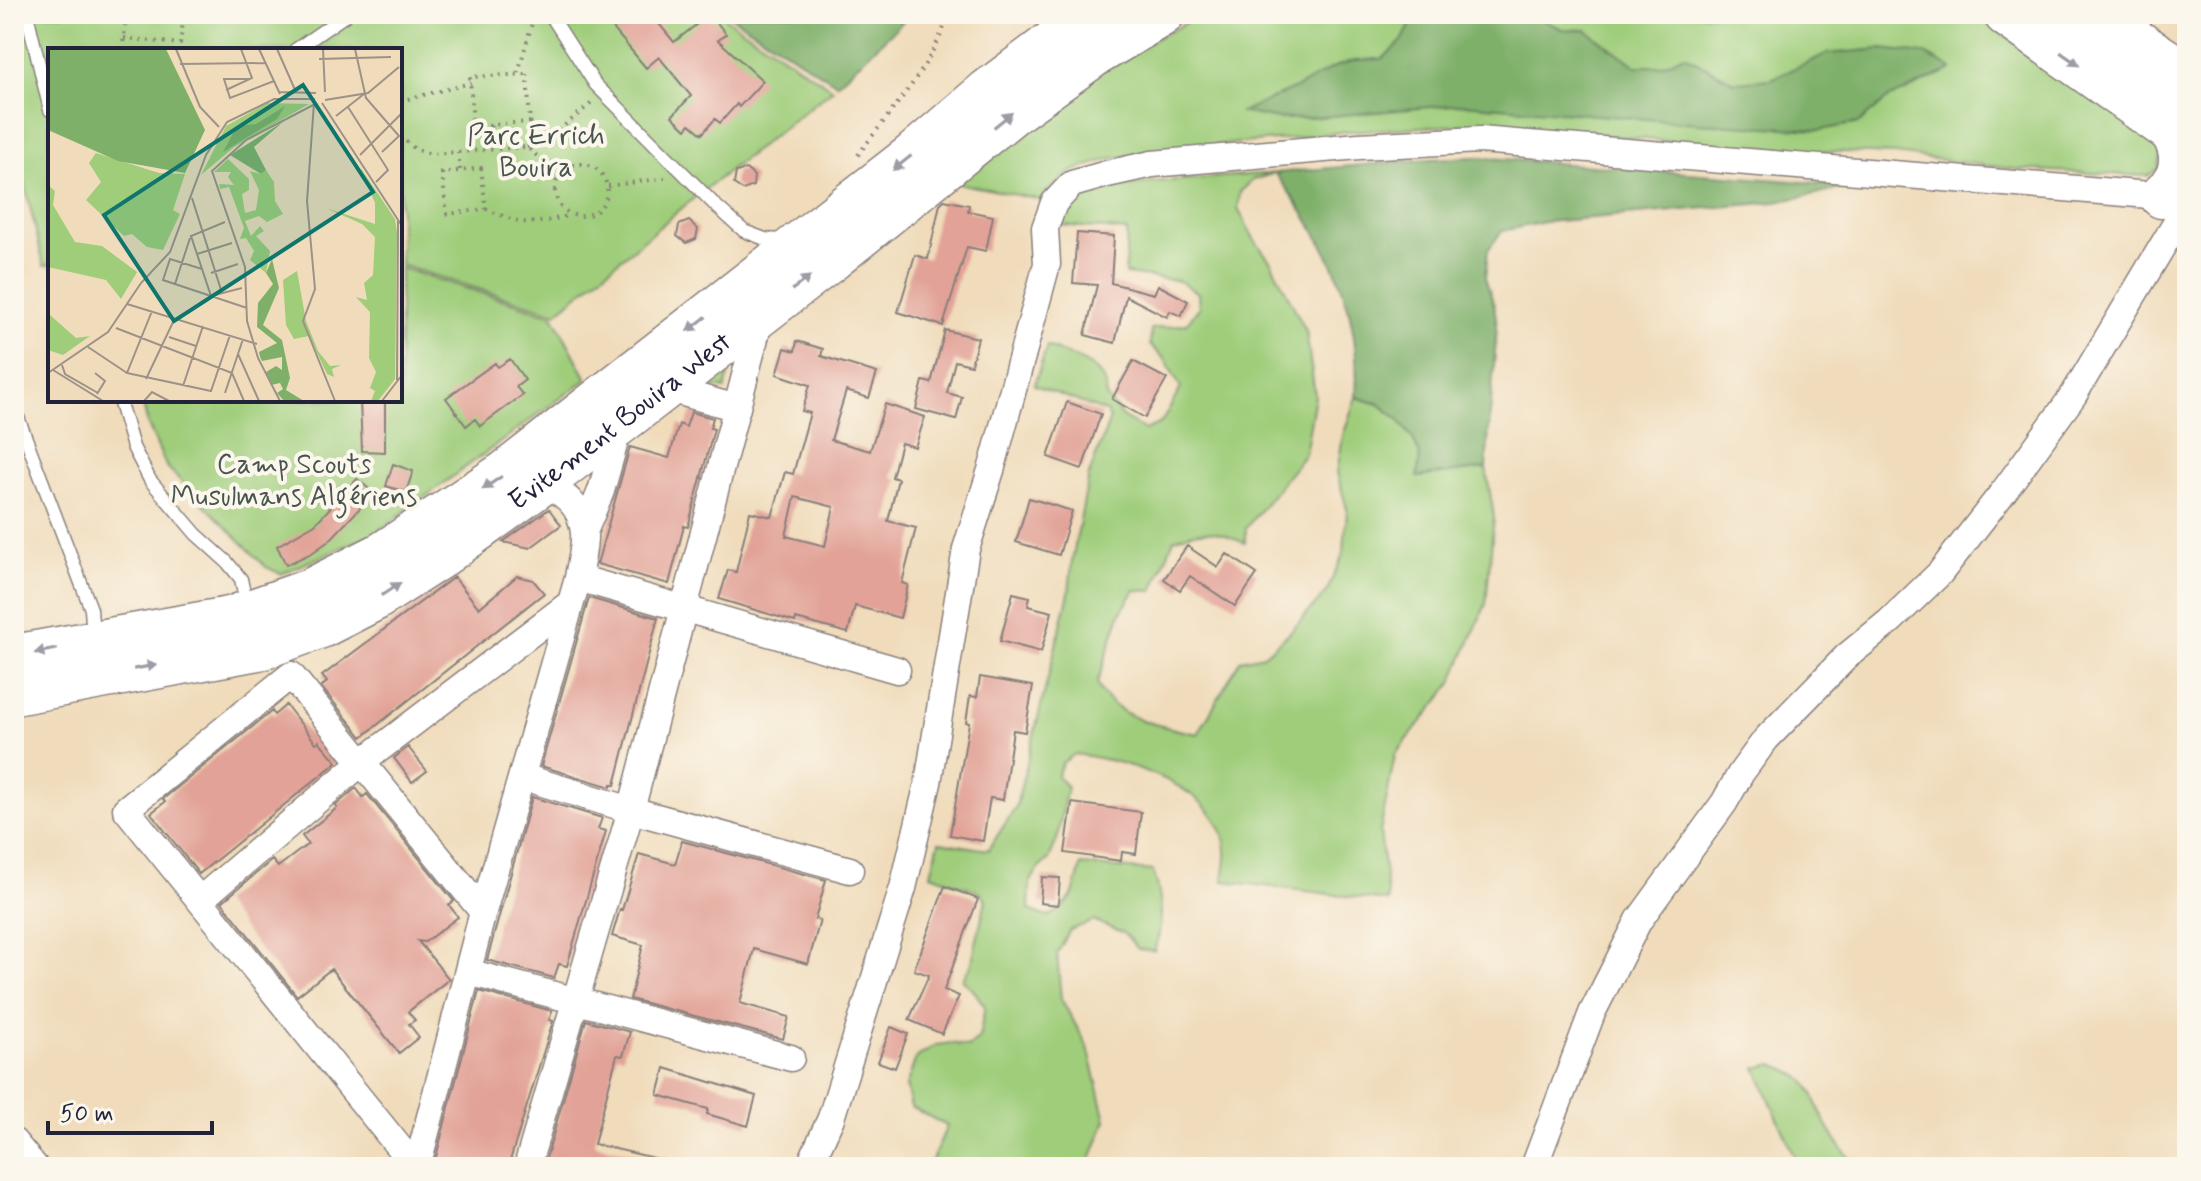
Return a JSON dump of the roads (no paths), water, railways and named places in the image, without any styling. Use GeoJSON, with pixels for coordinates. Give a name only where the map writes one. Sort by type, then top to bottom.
{"type":"FeatureCollection","features":[{"type":"Feature","properties":{"kind":"highway","name":"Evitement Bouira West"},"geometry":{"type":"LineString","coordinates":[[14,693],[96,659],[230,619],[310,591],[383,554],[503,475],[912,156],[988,91],[1064,34],[1097,14]]}},
{"type":"Feature","properties":{"kind":"highway","name":"Evitement Bouira West"},"geometry":{"type":"LineString","coordinates":[[14,657],[96,659],[263,647],[321,626],[374,599],[442,555],[539,485],[761,315],[1012,113],[1092,56],[1162,14]]}},
{"type":"Feature","properties":{"kind":"highway"},"geometry":{"type":"LineString","coordinates":[[2006,14],[2182,124]]}},
{"type":"Feature","properties":{"kind":"highway"},"geometry":{"type":"LineString","coordinates":[[2061,14],[2182,124],[2182,166],[2172,188],[2179,200]]}},
{"type":"Feature","properties":{"kind":"street"},"geometry":{"type":"LineString","coordinates":[[2110,14],[2187,64]]}},
{"type":"Feature","properties":{"kind":"street"},"geometry":{"type":"LineString","coordinates":[[809,1167],[836,1104],[903,888],[928,783],[966,549],[992,467],[1047,264],[1045,228],[1054,203],[1072,184],[1152,164],[1359,146],[1480,140],[2179,200],[2073,396],[2004,491],[1940,573],[1890,621],[1847,656],[1766,739],[1639,920],[1592,1013],[1534,1167]]}},
{"type":"Feature","properties":{"kind":"street"},"geometry":{"type":"LineString","coordinates":[[527,1167],[631,810],[761,315]]}},
{"type":"Feature","properties":{"kind":"street"},"geometry":{"type":"LineString","coordinates":[[416,1167],[483,912],[578,578],[584,532],[601,491],[616,438],[649,401],[737,408]]}},
{"type":"Feature","properties":{"kind":"street"},"geometry":{"type":"LineString","coordinates":[[539,485],[566,494],[584,532]]}},
{"type":"Feature","properties":{"kind":"street"},"geometry":{"type":"LineString","coordinates":[[578,578],[897,670]]}},
{"type":"Feature","properties":{"kind":"street"},"geometry":{"type":"LineString","coordinates":[[201,899],[362,762],[568,605]]}},
{"type":"Feature","properties":{"kind":"street"},"geometry":{"type":"LineString","coordinates":[[416,1167],[126,809],[291,675],[483,912]]}},
{"type":"Feature","properties":{"kind":"street"},"geometry":{"type":"LineString","coordinates":[[523,777],[850,870]]}},
{"type":"Feature","properties":{"kind":"street"},"geometry":{"type":"LineString","coordinates":[[468,972],[791,1058]]}},
{"type":"Feature","properties":{"kind":"lane"},"geometry":{"type":"LineString","coordinates":[[27,14],[46,79]]}},
{"type":"Feature","properties":{"kind":"lane"},"geometry":{"type":"LineString","coordinates":[[298,48],[347,14]]}},
{"type":"Feature","properties":{"kind":"lane"},"geometry":{"type":"LineString","coordinates":[[550,14],[603,93],[744,231],[765,239],[809,236]]}},
{"type":"Feature","properties":{"kind":"lane"},"geometry":{"type":"LineString","coordinates":[[120,402],[133,447],[150,480],[196,534],[241,579],[244,593],[240,607],[230,619]]}},
{"type":"Feature","properties":{"kind":"lane"},"geometry":{"type":"LineString","coordinates":[[14,407],[91,609],[96,659]]}},
{"type":"Feature","properties":{"kind":"park label","name":"Parc Errich Bouira"},"geometry":{"type":"Point","coordinates":[536,152]}},
{"type":"Feature","properties":{"kind":"park label","name":"Camp Scouts Musulmans Algériens"},"geometry":{"type":"Point","coordinates":[294,481]}}]}
